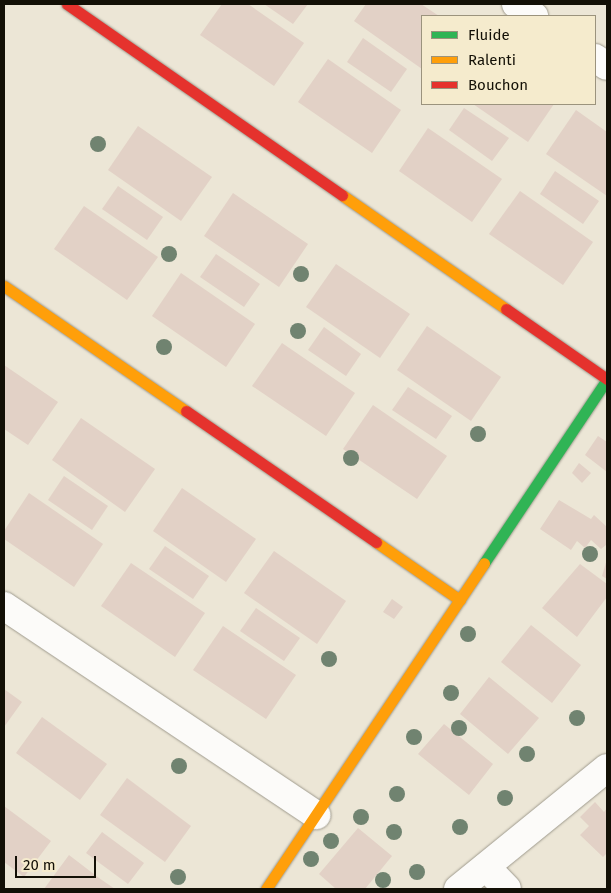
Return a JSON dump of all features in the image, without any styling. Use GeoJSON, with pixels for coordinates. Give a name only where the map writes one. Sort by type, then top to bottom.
{"type":"FeatureCollection","features":[{"type":"Feature","properties":{"kind":"street"},"geometry":{"type":"LineString","coordinates":[[67,4],[607,379],[266,889]]}},
{"type":"Feature","properties":{"kind":"street"},"geometry":{"type":"LineString","coordinates":[[516,4],[532,15]]}},
{"type":"Feature","properties":{"kind":"street"},"geometry":{"type":"LineString","coordinates":[[596,59],[607,66]]}},
{"type":"Feature","properties":{"kind":"street"},"geometry":{"type":"LineString","coordinates":[[4,286],[460,600]]}},
{"type":"Feature","properties":{"kind":"street"},"geometry":{"type":"LineString","coordinates":[[4,606],[316,815]]}},
{"type":"Feature","properties":{"kind":"street"},"geometry":{"type":"LineString","coordinates":[[458,889],[607,768]]}},
{"type":"Feature","properties":{"kind":"street"},"geometry":{"type":"LineString","coordinates":[[486,867],[508,889]]}},
{"type":"Feature","properties":{"kind":"building"},"geometry":{"type":"Polygon","coordinates":[[[222,4],[248,4],[304,43],[274,86],[200,35],[222,4]]]}},
{"type":"Feature","properties":{"kind":"building"},"geometry":{"type":"Polygon","coordinates":[[[264,4],[308,4],[293,24],[264,4]]]}},
{"type":"Feature","properties":{"kind":"building"},"geometry":{"type":"Polygon","coordinates":[[[366,4],[421,4],[438,15],[421,15],[421,68],[354,21],[366,4]]]}},
{"type":"Feature","properties":{"kind":"building"},"geometry":{"type":"Polygon","coordinates":[[[363,38],[407,69],[391,92],[347,62],[363,38]]]}},
{"type":"Feature","properties":{"kind":"building"},"geometry":{"type":"Polygon","coordinates":[[[328,59],[401,110],[372,153],[298,102],[328,59]]]}},
{"type":"Feature","properties":{"kind":"building"},"geometry":{"type":"Polygon","coordinates":[[[474,105],[553,105],[528,142],[474,105]]]}},
{"type":"Feature","properties":{"kind":"building"},"geometry":{"type":"Polygon","coordinates":[[[464,108],[509,138],[492,161],[449,130],[464,108]]]}},
{"type":"Feature","properties":{"kind":"building"},"geometry":{"type":"Polygon","coordinates":[[[576,110],[607,132],[607,196],[546,154],[576,110]]]}},
{"type":"Feature","properties":{"kind":"building"},"geometry":{"type":"Polygon","coordinates":[[[138,126],[212,177],[181,221],[108,170],[138,126]]]}},
{"type":"Feature","properties":{"kind":"building"},"geometry":{"type":"Polygon","coordinates":[[[428,128],[502,179],[472,222],[399,171],[428,128]]]}},
{"type":"Feature","properties":{"kind":"building"},"geometry":{"type":"Polygon","coordinates":[[[555,171],[599,201],[583,224],[540,194],[555,171]]]}},
{"type":"Feature","properties":{"kind":"building"},"geometry":{"type":"Polygon","coordinates":[[[118,186],[163,217],[147,240],[102,209],[118,186]]]}},
{"type":"Feature","properties":{"kind":"building"},"geometry":{"type":"Polygon","coordinates":[[[520,191],[593,242],[563,285],[489,234],[520,191]]]}},
{"type":"Feature","properties":{"kind":"building"},"geometry":{"type":"Polygon","coordinates":[[[233,193],[308,244],[279,287],[204,236],[233,193]]]}},
{"type":"Feature","properties":{"kind":"building"},"geometry":{"type":"Polygon","coordinates":[[[84,206],[158,257],[127,300],[54,249],[84,206]]]}},
{"type":"Feature","properties":{"kind":"building"},"geometry":{"type":"Polygon","coordinates":[[[216,254],[260,284],[244,307],[200,277],[216,254]]]}},
{"type":"Feature","properties":{"kind":"building"},"geometry":{"type":"Polygon","coordinates":[[[336,264],[410,314],[380,358],[306,307],[336,264]]]}},
{"type":"Feature","properties":{"kind":"building"},"geometry":{"type":"Polygon","coordinates":[[[181,273],[255,324],[226,367],[152,316],[181,273]]]}},
{"type":"Feature","properties":{"kind":"building"},"geometry":{"type":"Polygon","coordinates":[[[427,326],[501,377],[471,421],[397,370],[427,326]]]}},
{"type":"Feature","properties":{"kind":"building"},"geometry":{"type":"Polygon","coordinates":[[[324,327],[361,354],[346,376],[308,350],[324,327]]]}},
{"type":"Feature","properties":{"kind":"building"},"geometry":{"type":"Polygon","coordinates":[[[282,343],[355,393],[326,436],[252,386],[282,343]]]}},
{"type":"Feature","properties":{"kind":"building"},"geometry":{"type":"Polygon","coordinates":[[[4,365],[58,402],[28,445],[4,429],[4,365]]]}},
{"type":"Feature","properties":{"kind":"building"},"geometry":{"type":"Polygon","coordinates":[[[408,387],[452,416],[436,439],[392,410],[408,387]]]}},
{"type":"Feature","properties":{"kind":"building"},"geometry":{"type":"Polygon","coordinates":[[[373,405],[447,456],[417,499],[343,449],[373,405]]]}},
{"type":"Feature","properties":{"kind":"building"},"geometry":{"type":"Polygon","coordinates":[[[81,418],[155,469],[125,512],[52,460],[81,418]]]}},
{"type":"Feature","properties":{"kind":"building"},"geometry":{"type":"Polygon","coordinates":[[[598,436],[607,442],[607,472],[585,455],[598,436]]]}},
{"type":"Feature","properties":{"kind":"building"},"geometry":{"type":"Polygon","coordinates":[[[579,463],[591,473],[582,483],[572,473],[579,463]]]}},
{"type":"Feature","properties":{"kind":"building"},"geometry":{"type":"Polygon","coordinates":[[[64,476],[108,506],[92,530],[48,500],[64,476]]]}},
{"type":"Feature","properties":{"kind":"building"},"geometry":{"type":"Polygon","coordinates":[[[182,488],[256,539],[226,582],[153,531],[182,488]]]}},
{"type":"Feature","properties":{"kind":"building"},"geometry":{"type":"Polygon","coordinates":[[[29,493],[103,544],[74,587],[4,539],[4,531],[29,493]]]}},
{"type":"Feature","properties":{"kind":"building"},"geometry":{"type":"Polygon","coordinates":[[[559,500],[591,519],[594,515],[607,527],[606,545],[601,549],[591,540],[585,548],[577,541],[571,550],[540,529],[559,500]]]}},
{"type":"Feature","properties":{"kind":"building"},"geometry":{"type":"Polygon","coordinates":[[[165,546],[209,576],[193,599],[149,569],[165,546]]]}},
{"type":"Feature","properties":{"kind":"building"},"geometry":{"type":"Polygon","coordinates":[[[274,551],[346,601],[317,644],[244,593],[274,551]]]}},
{"type":"Feature","properties":{"kind":"building"},"geometry":{"type":"Polygon","coordinates":[[[607,559],[607,579],[602,576],[607,559]]]}},
{"type":"Feature","properties":{"kind":"building"},"geometry":{"type":"Polygon","coordinates":[[[131,563],[205,613],[175,657],[101,606],[131,563]]]}},
{"type":"Feature","properties":{"kind":"building"},"geometry":{"type":"Polygon","coordinates":[[[580,564],[607,584],[607,597],[577,637],[542,608],[580,564]]]}},
{"type":"Feature","properties":{"kind":"building"},"geometry":{"type":"Polygon","coordinates":[[[392,599],[403,607],[394,619],[383,612],[392,599]]]}},
{"type":"Feature","properties":{"kind":"building"},"geometry":{"type":"Polygon","coordinates":[[[256,608],[300,638],[284,661],[240,631],[256,608]]]}},
{"type":"Feature","properties":{"kind":"building"},"geometry":{"type":"Polygon","coordinates":[[[531,625],[581,665],[552,703],[501,662],[531,625]]]}},
{"type":"Feature","properties":{"kind":"building"},"geometry":{"type":"Polygon","coordinates":[[[223,626],[296,675],[266,719],[193,670],[223,626]]]}},
{"type":"Feature","properties":{"kind":"building"},"geometry":{"type":"Polygon","coordinates":[[[489,677],[539,718],[508,754],[460,714],[489,677]]]}},
{"type":"Feature","properties":{"kind":"building"},"geometry":{"type":"Polygon","coordinates":[[[4,689],[22,702],[4,727],[4,689]]]}},
{"type":"Feature","properties":{"kind":"building"},"geometry":{"type":"Polygon","coordinates":[[[42,717],[107,764],[80,800],[16,753],[42,717]]]}},
{"type":"Feature","properties":{"kind":"building"},"geometry":{"type":"Polygon","coordinates":[[[444,724],[493,764],[469,795],[418,754],[444,724]]]}},
{"type":"Feature","properties":{"kind":"building"},"geometry":{"type":"Polygon","coordinates":[[[127,778],[191,826],[165,862],[100,815],[127,778]]]}},
{"type":"Feature","properties":{"kind":"building"},"geometry":{"type":"Polygon","coordinates":[[[595,802],[604,812],[607,808],[607,853],[603,857],[580,835],[589,826],[580,817],[595,802]]]}},
{"type":"Feature","properties":{"kind":"building"},"geometry":{"type":"Polygon","coordinates":[[[4,806],[51,841],[24,877],[4,862],[4,806]]]}},
{"type":"Feature","properties":{"kind":"building"},"geometry":{"type":"Polygon","coordinates":[[[358,828],[392,856],[365,889],[336,889],[319,874],[358,828]]]}},
{"type":"Feature","properties":{"kind":"building"},"geometry":{"type":"Polygon","coordinates":[[[102,832],[144,863],[128,884],[86,853],[102,832]]]}},
{"type":"Feature","properties":{"kind":"building"},"geometry":{"type":"Polygon","coordinates":[[[69,855],[99,878],[115,889],[44,889],[69,855]]]}},
{"type":"Feature","properties":{"kind":"traffic: fast"},"geometry":{"type":"LineString","coordinates":[[484,563],[607,379]]}},
{"type":"Feature","properties":{"kind":"traffic: slow"},"geometry":{"type":"LineString","coordinates":[[342,195],[506,309]]}},
{"type":"Feature","properties":{"kind":"traffic: slow"},"geometry":{"type":"LineString","coordinates":[[4,286],[186,411]]}},
{"type":"Feature","properties":{"kind":"traffic: slow"},"geometry":{"type":"LineString","coordinates":[[376,542],[460,600]]}},
{"type":"Feature","properties":{"kind":"traffic: slow"},"geometry":{"type":"LineString","coordinates":[[266,889],[484,563]]}},
{"type":"Feature","properties":{"kind":"traffic: jam"},"geometry":{"type":"LineString","coordinates":[[67,4],[342,195]]}},
{"type":"Feature","properties":{"kind":"traffic: jam"},"geometry":{"type":"LineString","coordinates":[[506,309],[607,379]]}},
{"type":"Feature","properties":{"kind":"traffic: jam"},"geometry":{"type":"LineString","coordinates":[[186,411],[376,542]]}}]}
